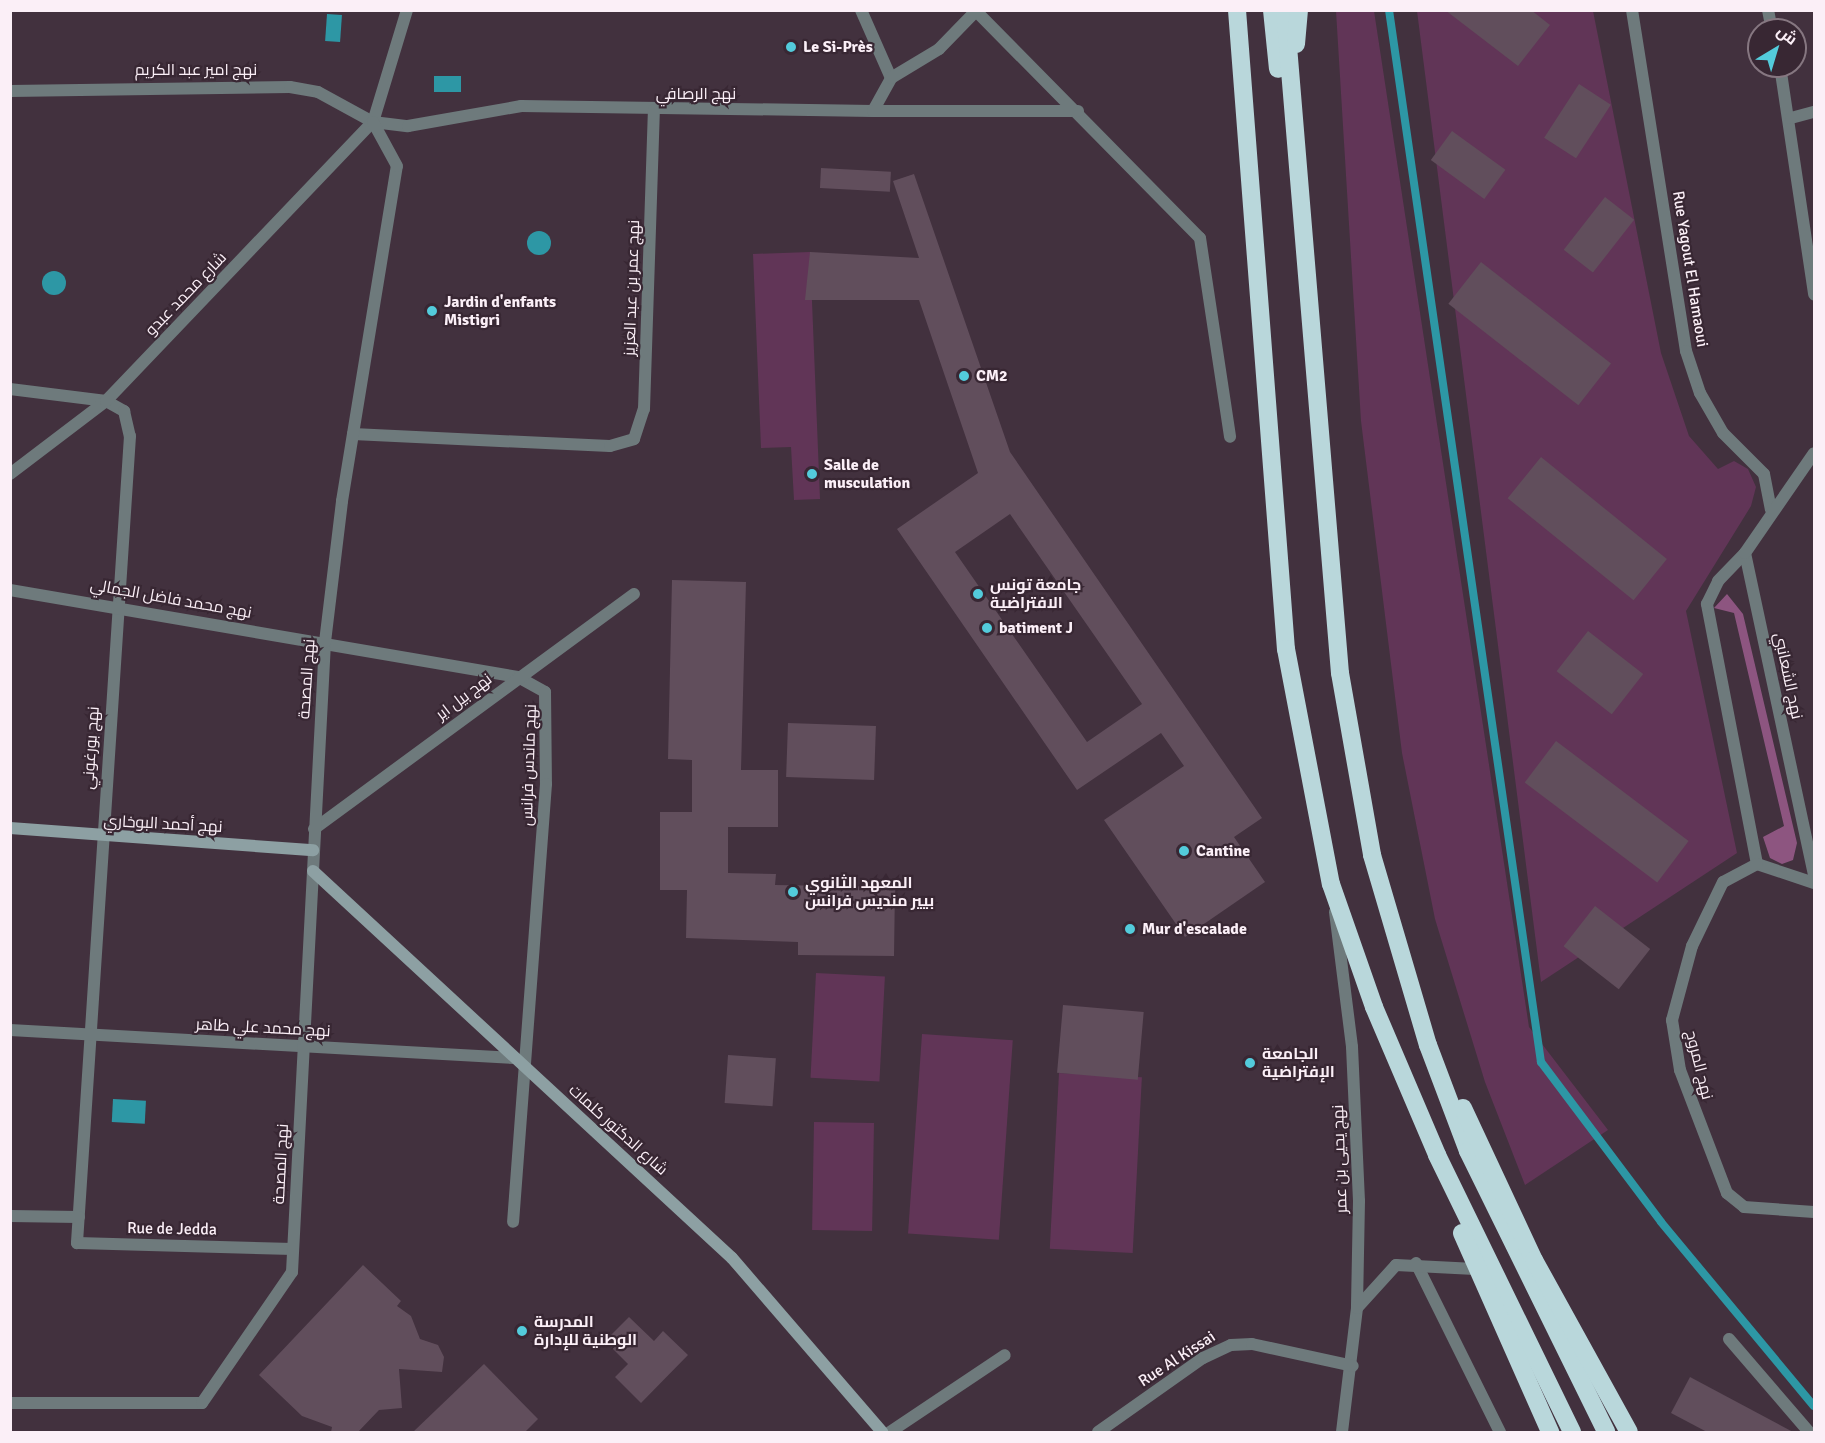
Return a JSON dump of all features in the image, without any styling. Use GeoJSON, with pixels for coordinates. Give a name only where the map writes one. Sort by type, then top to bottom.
{"type":"FeatureCollection","features":[{"type":"Feature","properties":{"kind":"highway"},"geometry":{"type":"LineString","coordinates":[[1237,10],[1286,649],[1331,884],[1374,1007],[1475,1269],[1550,1432]]}},
{"type":"Feature","properties":{"kind":"highway"},"geometry":{"type":"LineString","coordinates":[[1272,10],[1286,137],[1298,185]]}},
{"type":"Feature","properties":{"kind":"highway"},"geometry":{"type":"LineString","coordinates":[[1285,10],[1340,673],[1372,855],[1408,979],[1481,1182],[1606,1432]]}},
{"type":"Feature","properties":{"kind":"highway"},"geometry":{"type":"LineString","coordinates":[[1292,82],[1299,10]]}},
{"type":"Feature","properties":{"kind":"highway"},"geometry":{"type":"LineString","coordinates":[[1408,979],[1534,1260],[1629,1432]]}},
{"type":"Feature","properties":{"kind":"highway"},"geometry":{"type":"LineString","coordinates":[[1374,1007],[1459,1203],[1572,1432]]}},
{"type":"Feature","properties":{"kind":"street"},"geometry":{"type":"LineString","coordinates":[[373,122],[407,10]]}},
{"type":"Feature","properties":{"kind":"street"},"geometry":{"type":"LineString","coordinates":[[861,10],[891,78]]}},
{"type":"Feature","properties":{"kind":"street","name":"Rue Yagout El Hamaoui"},"geometry":{"type":"LineString","coordinates":[[1632,10],[1686,351],[1700,393],[1723,433],[1764,474],[1771,509]]}},
{"type":"Feature","properties":{"kind":"street"},"geometry":{"type":"LineString","coordinates":[[873,111],[891,78],[939,49],[976,11],[1078,111],[1200,238],[1230,437]]}},
{"type":"Feature","properties":{"kind":"street"},"geometry":{"type":"LineString","coordinates":[[1783,78],[1791,118],[1815,294]]}},
{"type":"Feature","properties":{"kind":"street","name":"نهج امير عبد الكريم"},"geometry":{"type":"LineString","coordinates":[[10,90],[290,87],[318,92],[373,122]]}},
{"type":"Feature","properties":{"kind":"street","name":"نهج الرصافي"},"geometry":{"type":"LineString","coordinates":[[373,122],[408,126],[521,106],[654,110],[1078,111]]}},
{"type":"Feature","properties":{"kind":"street","name":"نهج عمر بن عبد العزيز"},"geometry":{"type":"LineString","coordinates":[[353,434],[610,446],[634,439],[642,425],[654,110]]}},
{"type":"Feature","properties":{"kind":"street"},"geometry":{"type":"LineString","coordinates":[[1791,118],[1815,112]]}},
{"type":"Feature","properties":{"kind":"street","name":"شارع محمد عبدو"},"geometry":{"type":"LineString","coordinates":[[10,474],[106,401],[373,122]]}},
{"type":"Feature","properties":{"kind":"street","name":"نهج المصحة"},"geometry":{"type":"LineString","coordinates":[[10,1403],[202,1403],[292,1272],[325,642],[353,434],[397,166],[373,122]]}},
{"type":"Feature","properties":{"kind":"street"},"geometry":{"type":"LineString","coordinates":[[10,388],[106,401]]}},
{"type":"Feature","properties":{"kind":"street","name":"نهج بورغوني"},"geometry":{"type":"LineString","coordinates":[[79,1217],[88,1035],[130,436],[124,411],[106,401]]}},
{"type":"Feature","properties":{"kind":"street"},"geometry":{"type":"LineString","coordinates":[[1815,453],[1771,509],[1745,553],[1718,581],[1707,613],[1757,864],[1815,883]]}},
{"type":"Feature","properties":{"kind":"street","name":"نهج الشعانبي"},"geometry":{"type":"LineString","coordinates":[[1745,553],[1815,876]]}},
{"type":"Feature","properties":{"kind":"street","name":"نهج محمد فاضل الجمالي"},"geometry":{"type":"LineString","coordinates":[[10,590],[117,605],[325,642]]}},
{"type":"Feature","properties":{"kind":"street","name":"نهج بيل اير"},"geometry":{"type":"LineString","coordinates":[[314,829],[634,594]]}},
{"type":"Feature","properties":{"kind":"street","name":"نهج ماندس فرانس"},"geometry":{"type":"LineString","coordinates":[[325,642],[519,677],[534,682],[549,699],[513,1222]]}},
{"type":"Feature","properties":{"kind":"street","name":"نهج أحمد البوخاري"},"geometry":{"type":"LineString","coordinates":[[10,828],[101,837],[313,850]]}},
{"type":"Feature","properties":{"kind":"street","name":"نهج المروج"},"geometry":{"type":"LineString","coordinates":[[1757,864],[1723,882],[1699,927],[1675,1006],[1672,1035],[1701,1133],[1732,1199],[1752,1209],[1815,1212]]}},
{"type":"Feature","properties":{"kind":"street","name":"شارع الدكتور كلمات"},"geometry":{"type":"LineString","coordinates":[[313,871],[769,1295],[882,1432]]}},
{"type":"Feature","properties":{"kind":"street","name":"نهج يحيى بن عمر"},"geometry":{"type":"LineString","coordinates":[[1331,884],[1352,1047],[1359,1201],[1357,1308],[1353,1366],[1342,1432]]}},
{"type":"Feature","properties":{"kind":"street","name":"نهج محمد علي طاهر"},"geometry":{"type":"LineString","coordinates":[[10,1030],[514,1058]]}},
{"type":"Feature","properties":{"kind":"street"},"geometry":{"type":"LineString","coordinates":[[10,1216],[79,1217]]}},
{"type":"Feature","properties":{"kind":"street","name":"Rue de Jedda"},"geometry":{"type":"LineString","coordinates":[[79,1217],[77,1243],[293,1249]]}},
{"type":"Feature","properties":{"kind":"street"},"geometry":{"type":"LineString","coordinates":[[1357,1308],[1385,1271],[1416,1263],[1475,1269]]}},
{"type":"Feature","properties":{"kind":"street"},"geometry":{"type":"LineString","coordinates":[[1416,1263],[1500,1432]]}},
{"type":"Feature","properties":{"kind":"street"},"geometry":{"type":"LineString","coordinates":[[1729,1339],[1809,1432]]}},
{"type":"Feature","properties":{"kind":"street","name":"Rue Al Kissai"},"geometry":{"type":"LineString","coordinates":[[1098,1432],[1203,1358],[1232,1345],[1252,1344],[1353,1366]]}},
{"type":"Feature","properties":{"kind":"street"},"geometry":{"type":"LineString","coordinates":[[890,1432],[1005,1355]]}},
{"type":"Feature","properties":{"kind":"shaded area"},"geometry":{"type":"Polygon","coordinates":[[[1336,11],[1374,11],[1529,1027],[1608,1130],[1525,1185],[1485,1082],[1435,919],[1402,753],[1361,421],[1336,11]]]}},
{"type":"Feature","properties":{"kind":"shaded area"},"geometry":{"type":"Polygon","coordinates":[[[1417,11],[1593,11],[1661,353],[1689,436],[1718,469],[1734,461],[1748,469],[1756,487],[1751,506],[1686,611],[1737,853],[1541,982],[1417,11]]]}},
{"type":"Feature","properties":{"kind":"shaded area"},"geometry":{"type":"Polygon","coordinates":[[[810,252],[820,499],[794,500],[791,447],[761,448],[753,254],[810,252]]]}},
{"type":"Feature","properties":{"kind":"shaded area"},"geometry":{"type":"Polygon","coordinates":[[[1727,594],[1743,614],[1797,843],[1793,860],[1782,864],[1770,858],[1763,837],[1784,826],[1734,613],[1714,608],[1727,594]]]}},
{"type":"Feature","properties":{"kind":"shaded area"},"geometry":{"type":"Polygon","coordinates":[[[816,973],[885,977],[879,1081],[811,1078],[816,973]]]}},
{"type":"Feature","properties":{"kind":"shaded area"},"geometry":{"type":"Polygon","coordinates":[[[922,1034],[1013,1040],[999,1240],[908,1234],[922,1034]]]}},
{"type":"Feature","properties":{"kind":"shaded area"},"geometry":{"type":"Polygon","coordinates":[[[1059,1073],[1142,1077],[1133,1253],[1050,1249],[1059,1073]]]}},
{"type":"Feature","properties":{"kind":"shaded area"},"geometry":{"type":"Polygon","coordinates":[[[814,1122],[874,1123],[872,1231],[812,1230],[814,1122]]]}},
{"type":"Feature","properties":{"kind":"water"},"geometry":{"type":"Polygon","coordinates":[[[327,14],[342,15],[340,42],[325,41],[327,14]]]}},
{"type":"Feature","properties":{"kind":"water"},"geometry":{"type":"Polygon","coordinates":[[[434,76],[461,76],[461,92],[434,92],[434,76]]]}},
{"type":"Feature","properties":{"kind":"water"},"geometry":{"type":"Polygon","coordinates":[[[539,231],[547,235],[551,243],[547,251],[539,255],[531,251],[527,243],[531,235],[539,231]]]}},
{"type":"Feature","properties":{"kind":"water"},"geometry":{"type":"Polygon","coordinates":[[[54,271],[59,272],[65,278],[65,288],[59,294],[54,295],[49,294],[43,288],[42,283],[43,278],[49,272],[54,271]]]}},
{"type":"Feature","properties":{"kind":"water"},"geometry":{"type":"Polygon","coordinates":[[[113,1099],[146,1101],[145,1124],[112,1122],[113,1099]]]}},
{"type":"Feature","properties":{"kind":"building"},"geometry":{"type":"Polygon","coordinates":[[[1445,10],[1531,10],[1550,25],[1518,66],[1445,10]]]}},
{"type":"Feature","properties":{"kind":"building"},"geometry":{"type":"Polygon","coordinates":[[[1579,84],[1611,105],[1576,158],[1544,138],[1579,84]]]}},
{"type":"Feature","properties":{"kind":"building"},"geometry":{"type":"Polygon","coordinates":[[[1452,131],[1505,170],[1484,199],[1431,160],[1452,131]]]}},
{"type":"Feature","properties":{"kind":"building"},"geometry":{"type":"Polygon","coordinates":[[[821,168],[891,172],[890,192],[820,188],[821,168]]]}},
{"type":"Feature","properties":{"kind":"building"},"geometry":{"type":"Polygon","coordinates":[[[914,174],[1010,452],[1262,818],[1234,837],[1265,882],[1185,937],[1104,820],[1184,766],[1161,733],[1077,790],[897,529],[978,473],[919,300],[805,300],[810,252],[919,258],[893,181],[914,174]],[[1010,514],[955,552],[1087,742],[1142,704],[1010,514]]]}},
{"type":"Feature","properties":{"kind":"building"},"geometry":{"type":"Polygon","coordinates":[[[1605,197],[1634,220],[1593,273],[1564,250],[1605,197]]]}},
{"type":"Feature","properties":{"kind":"building"},"geometry":{"type":"Polygon","coordinates":[[[1481,262],[1611,364],[1578,405],[1448,304],[1481,262]]]}},
{"type":"Feature","properties":{"kind":"building"},"geometry":{"type":"Polygon","coordinates":[[[1541,457],[1667,559],[1634,600],[1508,498],[1541,457]]]}},
{"type":"Feature","properties":{"kind":"building"},"geometry":{"type":"Polygon","coordinates":[[[672,580],[746,582],[741,770],[778,770],[778,827],[728,827],[728,873],[776,874],[775,885],[895,887],[894,956],[798,955],[798,942],[686,938],[687,890],[660,890],[660,812],[692,812],[692,760],[668,759],[672,580]]]}},
{"type":"Feature","properties":{"kind":"building"},"geometry":{"type":"Polygon","coordinates":[[[1588,631],[1643,674],[1612,714],[1557,671],[1588,631]]]}},
{"type":"Feature","properties":{"kind":"building"},"geometry":{"type":"Polygon","coordinates":[[[788,723],[876,726],[874,780],[786,777],[788,723]]]}},
{"type":"Feature","properties":{"kind":"building"},"geometry":{"type":"Polygon","coordinates":[[[1556,741],[1689,841],[1657,882],[1525,783],[1556,741]]]}},
{"type":"Feature","properties":{"kind":"building"},"geometry":{"type":"Polygon","coordinates":[[[1595,906],[1650,949],[1619,989],[1564,946],[1595,906]]]}},
{"type":"Feature","properties":{"kind":"building"},"geometry":{"type":"Polygon","coordinates":[[[1063,1005],[1144,1012],[1138,1080],[1057,1073],[1063,1005]]]}},
{"type":"Feature","properties":{"kind":"building"},"geometry":{"type":"Polygon","coordinates":[[[728,1055],[776,1058],[773,1106],[725,1103],[728,1055]]]}},
{"type":"Feature","properties":{"kind":"building"},"geometry":{"type":"Polygon","coordinates":[[[363,1265],[401,1301],[397,1306],[411,1316],[420,1339],[438,1345],[444,1357],[442,1372],[399,1369],[402,1408],[379,1410],[358,1432],[331,1432],[332,1427],[302,1416],[259,1375],[363,1265]]]}},
{"type":"Feature","properties":{"kind":"building"},"geometry":{"type":"Polygon","coordinates":[[[629,1317],[654,1341],[663,1331],[688,1355],[641,1403],[615,1377],[628,1364],[605,1341],[629,1317]]]}},
{"type":"Feature","properties":{"kind":"building"},"geometry":{"type":"Polygon","coordinates":[[[484,1364],[538,1419],[525,1432],[413,1432],[484,1364]]]}},
{"type":"Feature","properties":{"kind":"building"},"geometry":{"type":"Polygon","coordinates":[[[1690,1377],[1793,1432],[1707,1432],[1671,1413],[1690,1377]]]}},
{"type":"Feature","properties":{"kind":"waterway"},"geometry":{"type":"LineString","coordinates":[[1389,10],[1541,1062],[1661,1222],[1814,1406]]}},
{"type":"Feature","properties":{"kind":"place","name":"Le Si-Près"},"geometry":{"type":"Point","coordinates":[791,47]}},
{"type":"Feature","properties":{"kind":"place","name":"Jardin d'enfants Mistigri"},"geometry":{"type":"Point","coordinates":[432,311]}},
{"type":"Feature","properties":{"kind":"place","name":"CM2"},"geometry":{"type":"Point","coordinates":[964,376]}},
{"type":"Feature","properties":{"kind":"place","name":"Salle de musculation"},"geometry":{"type":"Point","coordinates":[812,474]}},
{"type":"Feature","properties":{"kind":"place","name":"جامعة تونس الافتراضية"},"geometry":{"type":"Point","coordinates":[978,594]}},
{"type":"Feature","properties":{"kind":"place","name":"batiment J"},"geometry":{"type":"Point","coordinates":[987,628]}},
{"type":"Feature","properties":{"kind":"place","name":"Cantine"},"geometry":{"type":"Point","coordinates":[1184,851]}},
{"type":"Feature","properties":{"kind":"place","name":"المعهد الثانوي بيير منديس فرانس"},"geometry":{"type":"Point","coordinates":[793,892]}},
{"type":"Feature","properties":{"kind":"place","name":"Mur d'escalade"},"geometry":{"type":"Point","coordinates":[1130,929]}},
{"type":"Feature","properties":{"kind":"place","name":"الجامعة الإفتراضية"},"geometry":{"type":"Point","coordinates":[1250,1063]}},
{"type":"Feature","properties":{"kind":"place","name":"المدرسة الوطنية للإدارة"},"geometry":{"type":"Point","coordinates":[522,1331]}}]}
